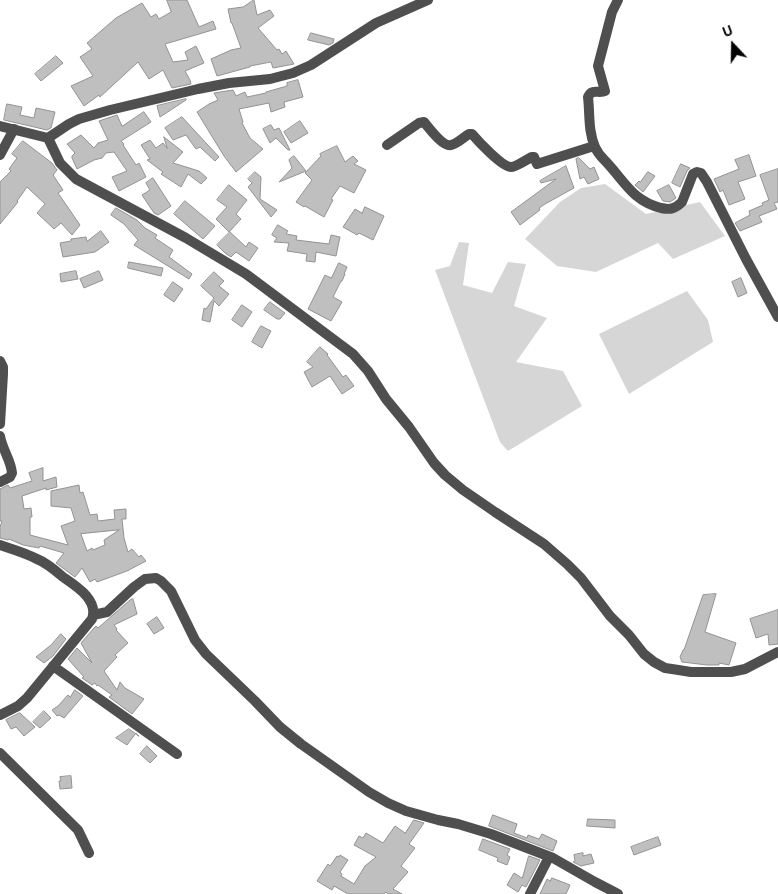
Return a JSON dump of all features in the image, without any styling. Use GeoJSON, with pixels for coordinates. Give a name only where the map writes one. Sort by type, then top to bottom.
{"type":"FeatureCollection","features":[{"type":"Feature","properties":{"kind":"street"},"geometry":{"type":"LineString","coordinates":[[0,126],[48,138],[79,119],[110,110],[206,87],[270,80],[311,65],[376,23],[428,0]]}},
{"type":"Feature","properties":{"kind":"street"},"geometry":{"type":"LineString","coordinates":[[618,0],[612,12],[598,66],[605,91],[594,92],[588,97],[589,123],[594,146],[600,157],[607,162],[635,195],[649,204],[666,209],[680,205],[693,174],[701,173],[778,317]]}},
{"type":"Feature","properties":{"kind":"street"},"geometry":{"type":"LineString","coordinates":[[387,145],[422,122],[448,145],[452,145],[469,134],[501,163],[509,167],[513,167],[532,157],[537,164],[594,146]]}},
{"type":"Feature","properties":{"kind":"street"},"geometry":{"type":"LineString","coordinates":[[0,155],[14,129]]}},
{"type":"Feature","properties":{"kind":"street"},"geometry":{"type":"LineString","coordinates":[[48,138],[60,163],[76,179],[186,238],[246,274],[353,354],[368,371],[386,399],[445,475],[494,512],[536,538],[567,564],[581,578],[610,616],[644,654],[654,662],[672,670],[731,672],[745,669],[778,652]]}},
{"type":"Feature","properties":{"kind":"street"},"geometry":{"type":"LineString","coordinates":[[0,361],[3,367],[3,374],[0,424]]}},
{"type":"Feature","properties":{"kind":"street"},"geometry":{"type":"LineString","coordinates":[[0,436],[2,448],[11,465],[12,473],[0,482]]}},
{"type":"Feature","properties":{"kind":"street"},"geometry":{"type":"LineString","coordinates":[[0,545],[38,559],[52,568],[85,594],[93,607],[92,619],[27,698],[18,706],[0,715]]}},
{"type":"Feature","properties":{"kind":"street"},"geometry":{"type":"LineString","coordinates":[[93,614],[107,612],[145,579],[156,578],[161,580],[171,591],[195,640],[202,649],[280,727],[369,792],[396,807],[491,834],[549,856],[618,894]]}},
{"type":"Feature","properties":{"kind":"street"},"geometry":{"type":"LineString","coordinates":[[53,666],[177,754]]}},
{"type":"Feature","properties":{"kind":"street"},"geometry":{"type":"LineString","coordinates":[[0,753],[78,830],[89,853]]}},
{"type":"Feature","properties":{"kind":"street"},"geometry":{"type":"LineString","coordinates":[[530,894],[549,856]]}},
{"type":"Feature","properties":{"kind":"shaded area"},"geometry":{"type":"Polygon","coordinates":[[[605,184],[646,214],[700,202],[725,236],[673,259],[658,243],[596,272],[557,266],[525,239],[560,202],[581,188],[605,184]]]}},
{"type":"Feature","properties":{"kind":"shaded area"},"geometry":{"type":"Polygon","coordinates":[[[459,242],[469,243],[463,285],[492,293],[508,262],[526,264],[514,306],[547,318],[516,362],[563,371],[582,406],[508,451],[500,442],[435,270],[450,266],[459,242]]]}},
{"type":"Feature","properties":{"kind":"shaded area"},"geometry":{"type":"Polygon","coordinates":[[[687,291],[708,320],[713,342],[629,394],[599,334],[687,291]]]}},
{"type":"Feature","properties":{"kind":"building"},"geometry":{"type":"Polygon","coordinates":[[[167,0],[187,0],[199,27],[213,21],[216,29],[165,44],[173,62],[188,60],[185,52],[196,46],[204,63],[185,71],[191,84],[172,88],[163,70],[149,79],[138,62],[100,97],[99,95],[84,106],[71,86],[93,76],[80,57],[92,49],[87,43],[116,18],[142,3],[151,17],[156,14],[159,19],[171,12],[167,0]]]}},
{"type":"Feature","properties":{"kind":"building"},"geometry":{"type":"Polygon","coordinates":[[[254,0],[257,15],[270,10],[274,16],[258,28],[277,50],[279,49],[282,54],[286,51],[294,64],[273,68],[271,62],[217,76],[211,59],[231,50],[241,48],[231,23],[228,9],[243,7],[254,0]]]}},
{"type":"Feature","properties":{"kind":"building"},"geometry":{"type":"Polygon","coordinates":[[[311,33],[334,39],[333,43],[329,45],[308,40],[311,33]]]}},
{"type":"Feature","properties":{"kind":"building"},"geometry":{"type":"Polygon","coordinates":[[[56,56],[63,63],[41,81],[35,74],[56,56]]]}},
{"type":"Feature","properties":{"kind":"building"},"geometry":{"type":"Polygon","coordinates":[[[298,80],[303,97],[284,102],[285,107],[271,112],[269,103],[239,109],[242,123],[250,138],[263,149],[236,172],[197,112],[218,100],[214,93],[233,90],[236,96],[245,92],[247,97],[287,86],[287,83],[298,80]]]}},
{"type":"Feature","properties":{"kind":"building"},"geometry":{"type":"Polygon","coordinates":[[[186,100],[160,117],[157,106],[186,100]]]}},
{"type":"Feature","properties":{"kind":"building"},"geometry":{"type":"Polygon","coordinates":[[[7,104],[22,107],[20,115],[34,118],[36,108],[55,112],[51,128],[47,130],[4,120],[7,104]]]}},
{"type":"Feature","properties":{"kind":"building"},"geometry":{"type":"Polygon","coordinates":[[[144,112],[151,122],[121,141],[136,165],[139,163],[146,177],[119,191],[112,177],[127,171],[114,152],[106,153],[102,158],[77,169],[72,158],[75,153],[67,144],[81,135],[94,148],[98,143],[108,140],[99,121],[117,115],[122,126],[144,112]]]}},
{"type":"Feature","properties":{"kind":"building"},"geometry":{"type":"Polygon","coordinates":[[[182,117],[219,157],[215,161],[200,147],[196,149],[186,135],[173,140],[165,128],[182,117]]]}},
{"type":"Feature","properties":{"kind":"building"},"geometry":{"type":"Polygon","coordinates":[[[300,121],[308,133],[291,143],[284,132],[300,121]]]}},
{"type":"Feature","properties":{"kind":"building"},"geometry":{"type":"Polygon","coordinates":[[[271,125],[274,130],[279,128],[290,150],[276,138],[270,143],[263,129],[271,125]]]}},
{"type":"Feature","properties":{"kind":"building"},"geometry":{"type":"Polygon","coordinates":[[[164,137],[183,152],[173,163],[199,171],[207,178],[201,184],[188,174],[181,187],[161,174],[163,172],[147,160],[150,159],[141,145],[150,140],[156,148],[163,143],[167,148],[164,137]]]}},
{"type":"Feature","properties":{"kind":"building"},"geometry":{"type":"Polygon","coordinates":[[[23,141],[52,163],[57,170],[53,175],[63,190],[58,193],[80,225],[72,235],[61,223],[54,229],[37,213],[45,204],[27,187],[18,202],[0,224],[0,182],[11,171],[9,169],[17,158],[12,154],[23,141]]]}},
{"type":"Feature","properties":{"kind":"building"},"geometry":{"type":"Polygon","coordinates":[[[337,146],[345,162],[353,156],[358,161],[354,164],[366,170],[354,193],[340,186],[331,199],[333,200],[324,217],[296,202],[312,180],[305,173],[321,156],[320,154],[337,146]]]}},
{"type":"Feature","properties":{"kind":"building"},"geometry":{"type":"Polygon","coordinates":[[[749,155],[756,176],[738,182],[745,199],[729,205],[723,190],[720,192],[714,179],[739,169],[735,160],[749,155]]]}},
{"type":"Feature","properties":{"kind":"building"},"geometry":{"type":"Polygon","coordinates":[[[294,156],[306,171],[279,182],[292,168],[289,160],[294,156]]]}},
{"type":"Feature","properties":{"kind":"building"},"geometry":{"type":"Polygon","coordinates":[[[579,158],[590,169],[594,167],[599,179],[588,184],[584,177],[580,179],[576,159],[579,158]]]}},
{"type":"Feature","properties":{"kind":"building"},"geometry":{"type":"Polygon","coordinates":[[[681,164],[690,168],[680,187],[672,183],[681,164]]]}},
{"type":"Feature","properties":{"kind":"building"},"geometry":{"type":"Polygon","coordinates":[[[566,166],[574,188],[539,208],[540,210],[520,225],[511,212],[556,179],[541,183],[540,181],[566,166]]]}},
{"type":"Feature","properties":{"kind":"building"},"geometry":{"type":"Polygon","coordinates":[[[778,169],[778,202],[774,203],[777,209],[759,216],[762,222],[740,231],[735,223],[750,215],[749,211],[769,200],[760,175],[778,169]]]}},
{"type":"Feature","properties":{"kind":"building"},"geometry":{"type":"Polygon","coordinates":[[[255,172],[261,177],[260,199],[277,210],[271,217],[248,187],[252,183],[248,179],[255,172]]]}},
{"type":"Feature","properties":{"kind":"building"},"geometry":{"type":"Polygon","coordinates":[[[648,172],[655,176],[643,192],[635,185],[648,172]]]}},
{"type":"Feature","properties":{"kind":"building"},"geometry":{"type":"Polygon","coordinates":[[[153,178],[171,206],[158,215],[154,213],[142,195],[150,190],[146,183],[153,178]]]}},
{"type":"Feature","properties":{"kind":"building"},"geometry":{"type":"Polygon","coordinates":[[[229,185],[247,200],[236,214],[241,219],[229,232],[216,219],[227,207],[217,200],[229,185]]]}},
{"type":"Feature","properties":{"kind":"building"},"geometry":{"type":"Polygon","coordinates":[[[669,185],[676,198],[670,202],[663,201],[657,191],[669,185]]]}},
{"type":"Feature","properties":{"kind":"building"},"geometry":{"type":"Polygon","coordinates":[[[185,201],[215,226],[203,239],[174,214],[185,201]]]}},
{"type":"Feature","properties":{"kind":"building"},"geometry":{"type":"Polygon","coordinates":[[[365,207],[384,216],[373,240],[359,233],[357,235],[343,227],[355,209],[362,213],[365,207]]]}},
{"type":"Feature","properties":{"kind":"building"},"geometry":{"type":"Polygon","coordinates":[[[116,208],[137,220],[145,228],[157,235],[155,238],[173,250],[169,257],[192,274],[189,279],[134,245],[138,240],[124,224],[111,215],[116,208]]]}},
{"type":"Feature","properties":{"kind":"building"},"geometry":{"type":"Polygon","coordinates":[[[278,225],[288,231],[286,234],[297,236],[296,240],[329,244],[331,235],[340,237],[336,256],[316,252],[315,262],[306,261],[307,254],[287,251],[289,243],[274,242],[277,238],[272,235],[278,225]]]}},
{"type":"Feature","properties":{"kind":"building"},"geometry":{"type":"Polygon","coordinates":[[[101,231],[109,242],[95,252],[63,257],[60,243],[86,237],[87,241],[101,231]]]}},
{"type":"Feature","properties":{"kind":"building"},"geometry":{"type":"Polygon","coordinates":[[[230,232],[246,247],[249,242],[258,248],[249,261],[236,252],[231,257],[217,245],[230,232]]]}},
{"type":"Feature","properties":{"kind":"building"},"geometry":{"type":"Polygon","coordinates":[[[129,262],[163,268],[161,276],[128,268],[129,262]]]}},
{"type":"Feature","properties":{"kind":"building"},"geometry":{"type":"Polygon","coordinates":[[[339,263],[347,267],[333,297],[342,302],[331,321],[308,309],[325,275],[331,278],[339,263]]]}},
{"type":"Feature","properties":{"kind":"building"},"geometry":{"type":"Polygon","coordinates":[[[76,271],[78,279],[61,282],[60,274],[76,271]]]}},
{"type":"Feature","properties":{"kind":"building"},"geometry":{"type":"Polygon","coordinates":[[[99,271],[103,280],[84,288],[80,279],[99,271]]]}},
{"type":"Feature","properties":{"kind":"building"},"geometry":{"type":"Polygon","coordinates":[[[214,272],[224,281],[219,286],[229,294],[219,306],[214,301],[210,322],[202,320],[204,308],[206,309],[214,298],[201,286],[214,272]]]}},
{"type":"Feature","properties":{"kind":"building"},"geometry":{"type":"Polygon","coordinates":[[[741,278],[747,293],[738,297],[732,282],[741,278]]]}},
{"type":"Feature","properties":{"kind":"building"},"geometry":{"type":"Polygon","coordinates":[[[173,282],[183,289],[174,302],[164,295],[173,282]]]}},
{"type":"Feature","properties":{"kind":"building"},"geometry":{"type":"Polygon","coordinates":[[[270,302],[285,313],[280,319],[264,310],[270,302]]]}},
{"type":"Feature","properties":{"kind":"building"},"geometry":{"type":"Polygon","coordinates":[[[242,305],[252,312],[242,327],[232,320],[242,305]]]}},
{"type":"Feature","properties":{"kind":"building"},"geometry":{"type":"Polygon","coordinates":[[[261,326],[271,331],[262,348],[252,342],[261,326]]]}},
{"type":"Feature","properties":{"kind":"building"},"geometry":{"type":"Polygon","coordinates":[[[320,347],[328,354],[343,377],[346,375],[354,386],[342,394],[330,376],[312,387],[304,372],[313,367],[307,362],[320,347]]]}},
{"type":"Feature","properties":{"kind":"building"},"geometry":{"type":"Polygon","coordinates":[[[43,468],[43,481],[56,477],[57,487],[46,490],[46,488],[22,496],[24,509],[31,508],[30,535],[68,545],[61,526],[75,521],[71,508],[51,506],[51,491],[79,485],[80,493],[83,492],[90,515],[97,514],[98,521],[115,519],[114,510],[126,509],[126,519],[122,519],[128,552],[132,549],[139,557],[141,555],[146,561],[127,571],[97,582],[95,579],[90,582],[82,568],[75,577],[56,563],[64,553],[40,546],[39,548],[23,545],[9,539],[0,538],[2,521],[0,521],[0,489],[8,485],[10,488],[32,481],[29,473],[43,468]],[[119,530],[81,534],[87,551],[105,545],[104,540],[119,530]]]}},
{"type":"Feature","properties":{"kind":"building"},"geometry":{"type":"Polygon","coordinates":[[[716,594],[705,632],[736,643],[729,665],[682,662],[680,657],[703,595],[716,594]]]}},
{"type":"Feature","properties":{"kind":"building"},"geometry":{"type":"Polygon","coordinates":[[[133,599],[137,614],[114,625],[128,643],[115,655],[117,657],[104,671],[117,690],[120,682],[125,688],[144,699],[132,714],[109,697],[112,695],[95,683],[92,685],[82,678],[84,677],[68,659],[77,648],[92,663],[81,643],[96,626],[98,628],[133,599]]]}},
{"type":"Feature","properties":{"kind":"building"},"geometry":{"type":"Polygon","coordinates":[[[778,610],[778,644],[769,645],[768,634],[756,638],[750,619],[778,610]]]}},
{"type":"Feature","properties":{"kind":"building"},"geometry":{"type":"Polygon","coordinates":[[[157,617],[164,628],[154,634],[147,624],[157,617]]]}},
{"type":"Feature","properties":{"kind":"building"},"geometry":{"type":"Polygon","coordinates":[[[61,634],[66,639],[53,656],[44,663],[36,657],[51,645],[61,634]]]}},
{"type":"Feature","properties":{"kind":"building"},"geometry":{"type":"Polygon","coordinates":[[[75,690],[83,696],[64,718],[59,715],[57,716],[52,710],[68,695],[70,697],[75,690]]]}},
{"type":"Feature","properties":{"kind":"building"},"geometry":{"type":"Polygon","coordinates":[[[44,711],[51,718],[40,728],[33,722],[44,711]]]}},
{"type":"Feature","properties":{"kind":"building"},"geometry":{"type":"Polygon","coordinates":[[[20,713],[35,727],[24,736],[16,727],[11,729],[6,720],[20,713]]]}},
{"type":"Feature","properties":{"kind":"building"},"geometry":{"type":"Polygon","coordinates":[[[129,729],[136,734],[127,745],[116,738],[129,729]]]}},
{"type":"Feature","properties":{"kind":"building"},"geometry":{"type":"Polygon","coordinates":[[[147,746],[157,756],[150,763],[140,754],[147,746]]]}},
{"type":"Feature","properties":{"kind":"building"},"geometry":{"type":"Polygon","coordinates":[[[71,776],[72,788],[60,789],[60,777],[71,776]]]}},
{"type":"Feature","properties":{"kind":"building"},"geometry":{"type":"Polygon","coordinates":[[[493,815],[517,824],[514,833],[527,838],[528,835],[539,839],[542,834],[557,841],[553,851],[489,826],[493,815]]]}},
{"type":"Feature","properties":{"kind":"building"},"geometry":{"type":"Polygon","coordinates":[[[588,819],[615,820],[615,828],[587,826],[588,819]]]}},
{"type":"Feature","properties":{"kind":"building"},"geometry":{"type":"Polygon","coordinates":[[[414,820],[424,823],[409,844],[415,848],[401,866],[408,872],[393,889],[402,894],[388,894],[386,892],[384,894],[348,894],[334,886],[332,890],[317,881],[328,864],[330,866],[337,856],[339,857],[340,855],[348,860],[340,872],[341,876],[354,884],[365,866],[376,857],[354,845],[359,836],[363,838],[366,833],[383,843],[395,826],[405,833],[414,820]]]}},
{"type":"Feature","properties":{"kind":"building"},"geometry":{"type":"Polygon","coordinates":[[[658,837],[661,845],[634,855],[631,847],[658,837]]]}},
{"type":"Feature","properties":{"kind":"building"},"geometry":{"type":"Polygon","coordinates":[[[483,839],[510,849],[507,855],[510,857],[507,865],[497,861],[498,858],[479,850],[483,839]]]}},
{"type":"Feature","properties":{"kind":"building"},"geometry":{"type":"Polygon","coordinates":[[[583,853],[583,856],[591,854],[594,863],[581,866],[573,862],[575,861],[574,855],[583,853]]]}},
{"type":"Feature","properties":{"kind":"building"},"geometry":{"type":"Polygon","coordinates":[[[529,856],[540,860],[526,887],[522,885],[518,892],[507,885],[514,873],[522,878],[529,856]]]}},
{"type":"Feature","properties":{"kind":"building"},"geometry":{"type":"Polygon","coordinates":[[[552,878],[570,885],[566,894],[540,894],[547,879],[550,881],[552,878]]]}}]}
